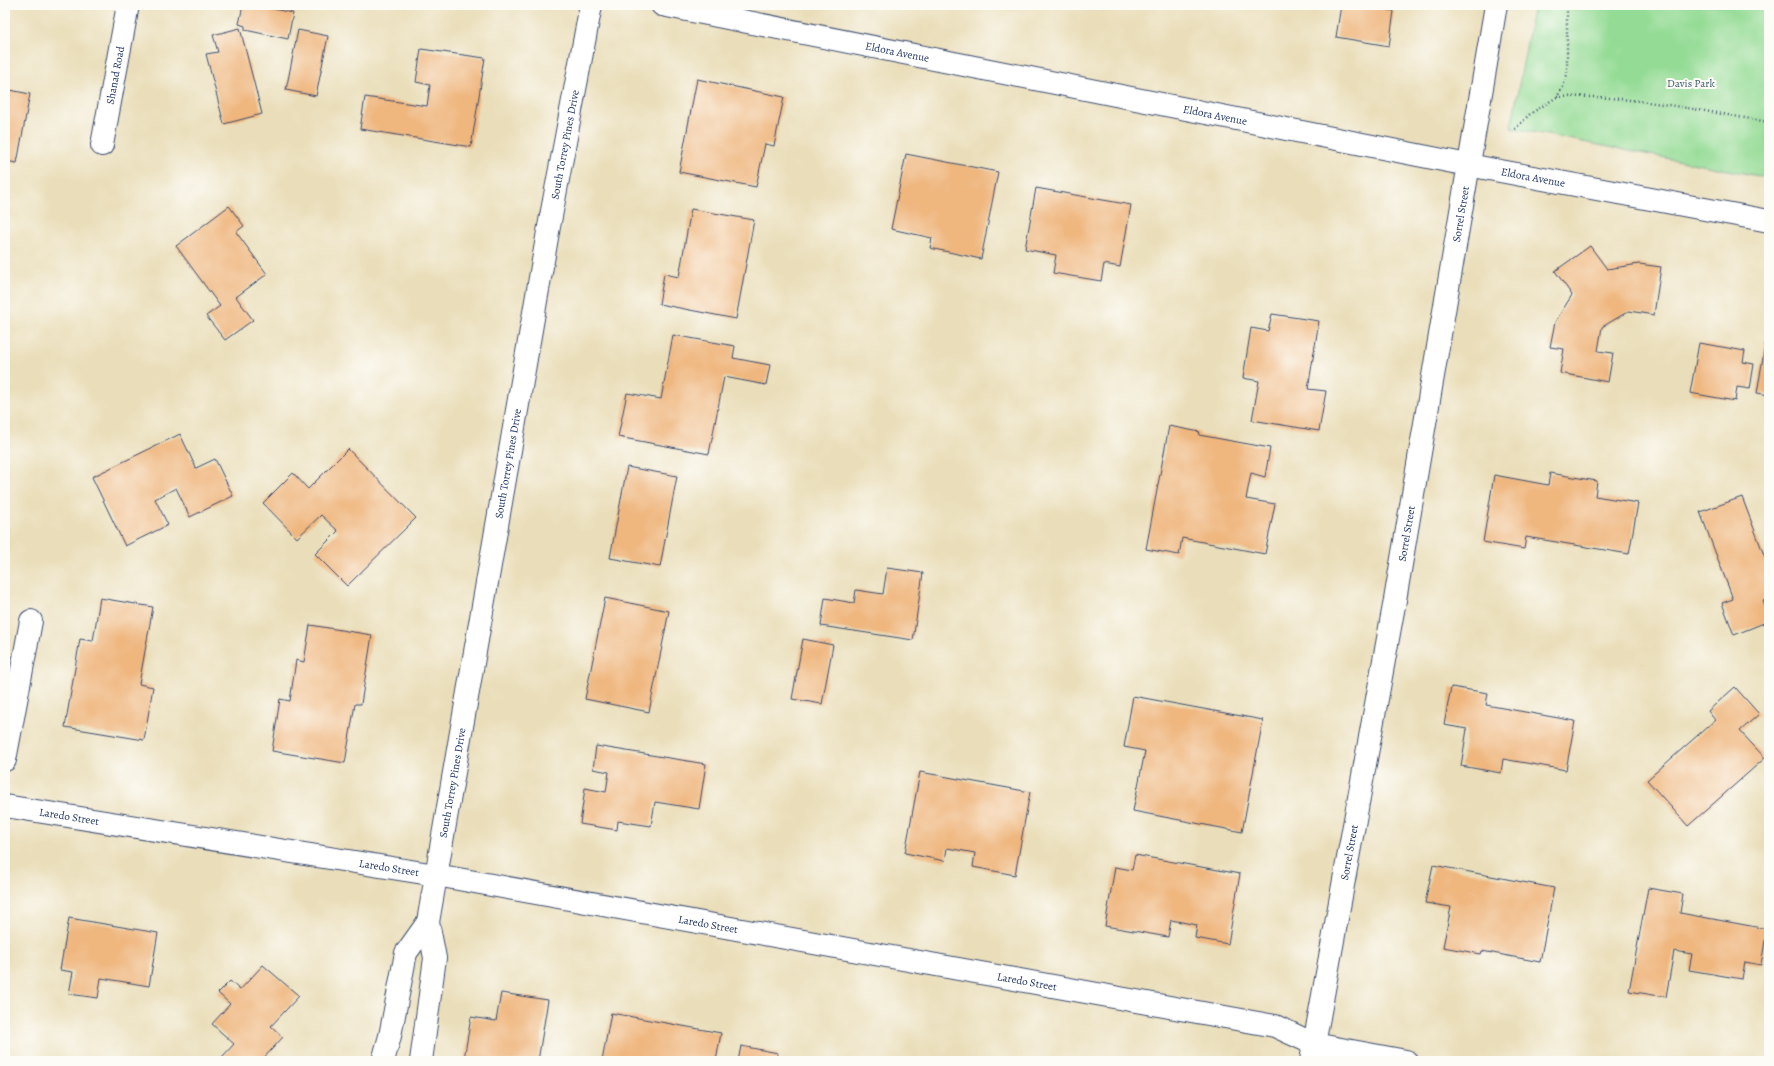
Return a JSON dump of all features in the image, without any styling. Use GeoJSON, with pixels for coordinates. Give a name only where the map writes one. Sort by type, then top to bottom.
{"type":"FeatureCollection","features":[{"type":"Feature","properties":{"kind":"street","name":"Shanad Road"},"geometry":{"type":"LineString","coordinates":[[102,145],[128,5]]}},
{"type":"Feature","properties":{"kind":"street","name":"South Torrey Pines Drive"},"geometry":{"type":"LineString","coordinates":[[421,1061],[435,958],[428,922],[546,248],[591,5]]}},
{"type":"Feature","properties":{"kind":"street","name":"Eldora Avenue"},"geometry":{"type":"LineString","coordinates":[[662,5],[1468,165],[1769,221]]}},
{"type":"Feature","properties":{"kind":"street","name":"Sorrel Street"},"geometry":{"type":"LineString","coordinates":[[1313,1052],[1395,600],[1496,5]]}},
{"type":"Feature","properties":{"kind":"street"},"geometry":{"type":"LineString","coordinates":[[5,760],[31,620]]}},
{"type":"Feature","properties":{"kind":"street","name":"Laredo Street"},"geometry":{"type":"LineString","coordinates":[[5,806],[436,875],[1275,1026],[1313,1052],[1406,1061]]}},
{"type":"Feature","properties":{"kind":"street","name":"South Torrey Pines Drive"},"geometry":{"type":"LineString","coordinates":[[383,1061],[390,1036],[406,953],[428,922]]}},
{"type":"Feature","properties":{"kind":"path"},"geometry":{"type":"LineString","coordinates":[[1515,129],[1530,114],[1557,97],[1563,87],[1567,75],[1568,5]]}},
{"type":"Feature","properties":{"kind":"path"},"geometry":{"type":"LineString","coordinates":[[1557,97],[1586,96],[1616,99],[1769,122]]}},
{"type":"Feature","properties":{"kind":"green space","name":"Davis Park"},"geometry":{"type":"Polygon","coordinates":[[[1534,5],[1769,5],[1769,178],[1511,128],[1534,5]]]}},
{"type":"Feature","properties":{"kind":"building"},"geometry":{"type":"Polygon","coordinates":[[[243,5],[254,5],[293,13],[288,39],[245,30],[245,26],[239,24],[243,5]]]}},
{"type":"Feature","properties":{"kind":"building"},"geometry":{"type":"Polygon","coordinates":[[[1341,5],[1389,5],[1388,10],[1394,11],[1389,46],[1336,37],[1341,5]]]}},
{"type":"Feature","properties":{"kind":"building"},"geometry":{"type":"Polygon","coordinates":[[[240,28],[262,114],[224,124],[206,54],[218,52],[213,35],[240,28]]]}},
{"type":"Feature","properties":{"kind":"building"},"geometry":{"type":"Polygon","coordinates":[[[298,30],[328,36],[316,96],[286,90],[298,30]]]}},
{"type":"Feature","properties":{"kind":"building"},"geometry":{"type":"Polygon","coordinates":[[[421,49],[485,58],[471,147],[360,129],[365,97],[427,106],[430,85],[416,82],[421,49]]]}},
{"type":"Feature","properties":{"kind":"building"},"geometry":{"type":"Polygon","coordinates":[[[697,79],[784,97],[774,146],[765,144],[756,187],[679,172],[697,79]]]}},
{"type":"Feature","properties":{"kind":"building"},"geometry":{"type":"Polygon","coordinates":[[[5,89],[30,94],[17,163],[5,161],[5,89]]]}},
{"type":"Feature","properties":{"kind":"building"},"geometry":{"type":"Polygon","coordinates":[[[906,154],[998,172],[981,259],[930,248],[932,238],[891,229],[906,154]]]}},
{"type":"Feature","properties":{"kind":"building"},"geometry":{"type":"Polygon","coordinates":[[[1036,188],[1131,205],[1120,267],[1104,264],[1101,281],[1053,273],[1056,255],[1025,249],[1036,188]]]}},
{"type":"Feature","properties":{"kind":"building"},"geometry":{"type":"Polygon","coordinates":[[[229,206],[244,226],[236,232],[267,274],[236,297],[253,320],[225,340],[206,316],[220,306],[176,246],[229,206]]]}},
{"type":"Feature","properties":{"kind":"building"},"geometry":{"type":"Polygon","coordinates":[[[691,209],[754,220],[736,319],[659,304],[664,274],[679,277],[691,209]]]}},
{"type":"Feature","properties":{"kind":"building"},"geometry":{"type":"Polygon","coordinates":[[[1590,246],[1607,269],[1639,264],[1661,267],[1654,315],[1629,311],[1602,327],[1598,351],[1613,353],[1608,382],[1560,373],[1564,349],[1550,347],[1555,322],[1572,295],[1555,271],[1590,246]]]}},
{"type":"Feature","properties":{"kind":"building"},"geometry":{"type":"Polygon","coordinates":[[[1272,314],[1319,321],[1308,389],[1326,391],[1319,431],[1252,420],[1259,381],[1243,378],[1251,328],[1268,331],[1272,314]]]}},
{"type":"Feature","properties":{"kind":"building"},"geometry":{"type":"Polygon","coordinates":[[[1769,328],[1769,395],[1757,393],[1769,328]]]}},
{"type":"Feature","properties":{"kind":"building"},"geometry":{"type":"Polygon","coordinates":[[[673,335],[735,346],[733,358],[770,365],[766,385],[724,377],[709,454],[618,437],[627,393],[661,399],[673,335]]]}},
{"type":"Feature","properties":{"kind":"building"},"geometry":{"type":"Polygon","coordinates":[[[1699,343],[1745,351],[1743,362],[1754,364],[1750,389],[1737,387],[1735,401],[1690,393],[1699,343]]]}},
{"type":"Feature","properties":{"kind":"building"},"geometry":{"type":"Polygon","coordinates":[[[1169,426],[1200,432],[1199,435],[1270,448],[1265,477],[1251,473],[1246,499],[1275,504],[1265,554],[1182,538],[1179,555],[1146,549],[1169,426]]]}},
{"type":"Feature","properties":{"kind":"building"},"geometry":{"type":"Polygon","coordinates":[[[180,434],[196,468],[215,459],[233,496],[190,517],[176,488],[155,499],[168,525],[125,546],[92,477],[180,434]]]}},
{"type":"Feature","properties":{"kind":"building"},"geometry":{"type":"Polygon","coordinates":[[[348,449],[416,518],[347,586],[315,554],[338,531],[321,515],[297,538],[263,503],[293,473],[308,489],[348,449]]]}},
{"type":"Feature","properties":{"kind":"building"},"geometry":{"type":"Polygon","coordinates":[[[627,467],[677,476],[660,567],[610,558],[627,467]]]}},
{"type":"Feature","properties":{"kind":"building"},"geometry":{"type":"Polygon","coordinates":[[[1550,473],[1597,481],[1595,496],[1638,503],[1629,554],[1526,537],[1524,549],[1483,542],[1494,475],[1548,485],[1550,473]]]}},
{"type":"Feature","properties":{"kind":"building"},"geometry":{"type":"Polygon","coordinates":[[[1742,497],[1769,568],[1769,599],[1763,601],[1769,621],[1734,635],[1722,603],[1733,599],[1700,512],[1742,497]]]}},
{"type":"Feature","properties":{"kind":"building"},"geometry":{"type":"Polygon","coordinates":[[[887,568],[923,573],[913,640],[821,626],[825,598],[854,603],[856,590],[883,594],[887,568]]]}},
{"type":"Feature","properties":{"kind":"building"},"geometry":{"type":"Polygon","coordinates":[[[100,598],[153,607],[139,684],[153,687],[144,740],[65,727],[80,639],[93,641],[100,598]]]}},
{"type":"Feature","properties":{"kind":"building"},"geometry":{"type":"Polygon","coordinates":[[[605,598],[669,611],[649,712],[585,699],[605,598]]]}},
{"type":"Feature","properties":{"kind":"building"},"geometry":{"type":"Polygon","coordinates":[[[310,625],[372,635],[361,704],[355,704],[345,763],[272,751],[280,699],[290,701],[296,660],[304,662],[310,625]]]}},
{"type":"Feature","properties":{"kind":"building"},"geometry":{"type":"Polygon","coordinates":[[[803,639],[833,645],[822,704],[792,699],[803,639]]]}},
{"type":"Feature","properties":{"kind":"building"},"geometry":{"type":"Polygon","coordinates":[[[1451,687],[1488,693],[1486,705],[1575,721],[1566,770],[1503,759],[1501,773],[1461,766],[1467,729],[1444,725],[1451,687]]]}},
{"type":"Feature","properties":{"kind":"building"},"geometry":{"type":"Polygon","coordinates":[[[1735,687],[1759,714],[1740,731],[1765,758],[1688,826],[1647,780],[1715,720],[1708,711],[1735,687]]]}},
{"type":"Feature","properties":{"kind":"building"},"geometry":{"type":"Polygon","coordinates":[[[1133,696],[1263,720],[1242,832],[1133,811],[1145,751],[1124,747],[1133,696]]]}},
{"type":"Feature","properties":{"kind":"building"},"geometry":{"type":"Polygon","coordinates":[[[596,746],[706,764],[699,809],[655,802],[651,826],[618,821],[617,830],[580,824],[585,788],[606,792],[609,772],[593,769],[596,746]]]}},
{"type":"Feature","properties":{"kind":"building"},"geometry":{"type":"Polygon","coordinates":[[[920,772],[1030,792],[1015,875],[973,867],[975,853],[947,848],[945,861],[905,853],[920,772]]]}},
{"type":"Feature","properties":{"kind":"building"},"geometry":{"type":"Polygon","coordinates":[[[1135,855],[1240,874],[1228,944],[1195,938],[1197,925],[1171,920],[1168,937],[1105,926],[1115,867],[1132,870],[1135,855]]]}},
{"type":"Feature","properties":{"kind":"building"},"geometry":{"type":"Polygon","coordinates":[[[1433,865],[1554,888],[1540,962],[1482,951],[1481,954],[1443,947],[1451,907],[1425,903],[1433,865]]]}},
{"type":"Feature","properties":{"kind":"building"},"geometry":{"type":"Polygon","coordinates":[[[1648,888],[1683,894],[1680,913],[1767,929],[1761,965],[1745,962],[1742,979],[1689,970],[1692,954],[1674,951],[1666,997],[1629,991],[1648,888]]]}},
{"type":"Feature","properties":{"kind":"building"},"geometry":{"type":"Polygon","coordinates":[[[69,918],[158,933],[149,986],[101,978],[98,998],[69,994],[73,972],[60,970],[69,918]]]}},
{"type":"Feature","properties":{"kind":"building"},"geometry":{"type":"Polygon","coordinates":[[[263,965],[299,996],[271,1026],[283,1037],[261,1061],[227,1061],[222,1057],[234,1044],[212,1024],[230,1004],[218,993],[230,981],[240,990],[263,965]]]}},
{"type":"Feature","properties":{"kind":"building"},"geometry":{"type":"Polygon","coordinates":[[[501,993],[548,1000],[538,1061],[476,1061],[464,1059],[471,1017],[496,1021],[501,993]]]}},
{"type":"Feature","properties":{"kind":"building"},"geometry":{"type":"Polygon","coordinates":[[[611,1013],[721,1033],[716,1061],[602,1061],[611,1013]]]}},
{"type":"Feature","properties":{"kind":"building"},"geometry":{"type":"Polygon","coordinates":[[[741,1046],[778,1053],[777,1061],[738,1061],[741,1046]]]}}]}
